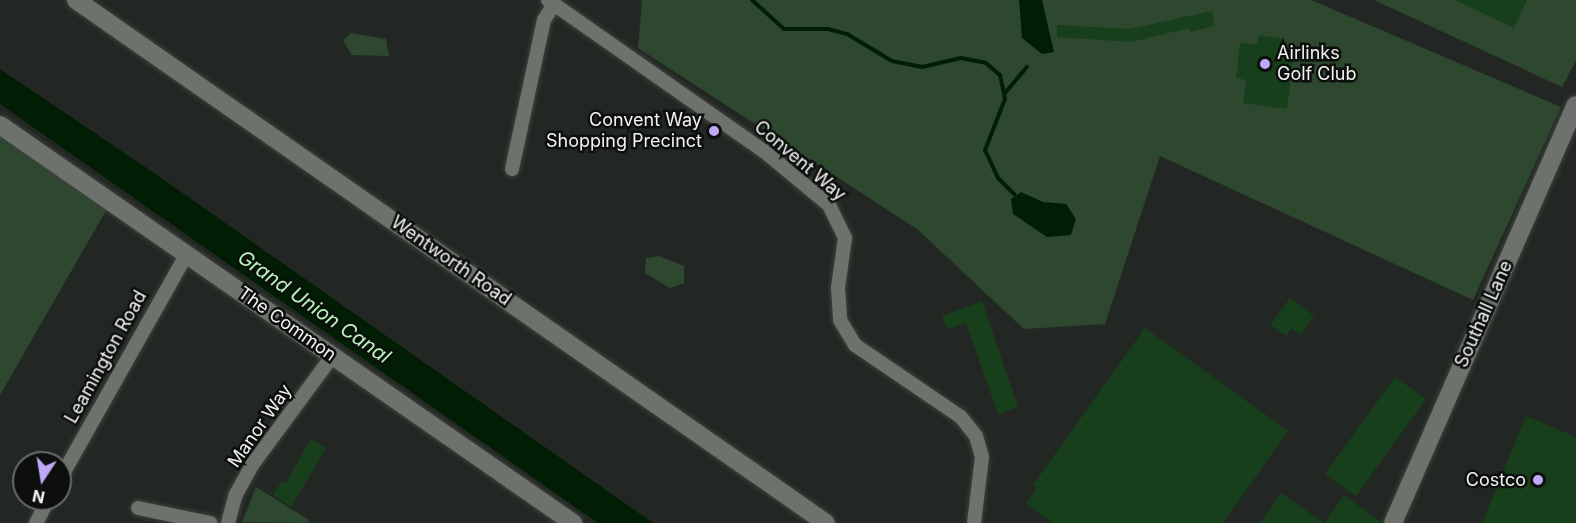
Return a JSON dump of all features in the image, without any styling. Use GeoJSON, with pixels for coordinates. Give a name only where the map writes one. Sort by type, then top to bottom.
{"type":"FeatureCollection","features":[{"type":"Feature","properties":{"kind":"street","name":"Wentworth Road"},"geometry":{"type":"LineString","coordinates":[[76,0],[826,523]]}},
{"type":"Feature","properties":{"kind":"street"},"geometry":{"type":"LineString","coordinates":[[512,169],[544,20],[551,2]]}},
{"type":"Feature","properties":{"kind":"street","name":"Convent Way"},"geometry":{"type":"LineString","coordinates":[[551,2],[764,151],[829,205],[845,237],[837,296],[840,320],[855,345],[961,417],[976,435],[982,457],[974,523]]}},
{"type":"Feature","properties":{"kind":"street","name":"Southall Lane"},"geometry":{"type":"LineString","coordinates":[[1393,523],[1576,105]]}},
{"type":"Feature","properties":{"kind":"street","name":"The Common"},"geometry":{"type":"LineString","coordinates":[[0,125],[573,523]]}},
{"type":"Feature","properties":{"kind":"street","name":"Leamington Road"},"geometry":{"type":"LineString","coordinates":[[72,458],[187,254]]}},
{"type":"Feature","properties":{"kind":"street","name":"Manor Way"},"geometry":{"type":"LineString","coordinates":[[228,523],[235,496],[252,465],[333,355]]}},
{"type":"Feature","properties":{"kind":"street"},"geometry":{"type":"LineString","coordinates":[[138,508],[210,523]]}},
{"type":"Feature","properties":{"kind":"shaded area"},"geometry":{"type":"Polygon","coordinates":[[[642,0],[1311,0],[1561,107],[1473,300],[1160,156],[1105,324],[1024,329],[917,229],[638,48],[642,0]]]}},
{"type":"Feature","properties":{"kind":"shaded area"},"geometry":{"type":"Polygon","coordinates":[[[1374,0],[1576,0],[1576,61],[1562,87],[1374,0]]]}},
{"type":"Feature","properties":{"kind":"shaded area"},"geometry":{"type":"Polygon","coordinates":[[[351,33],[386,39],[389,56],[352,55],[343,41],[351,33]]]}},
{"type":"Feature","properties":{"kind":"shaded area"},"geometry":{"type":"Polygon","coordinates":[[[0,127],[111,202],[0,395],[0,127]]]}},
{"type":"Feature","properties":{"kind":"shaded area"},"geometry":{"type":"Polygon","coordinates":[[[659,256],[684,266],[684,283],[670,288],[645,273],[646,258],[659,256]]]}},
{"type":"Feature","properties":{"kind":"shaded area"},"geometry":{"type":"Polygon","coordinates":[[[256,487],[309,520],[308,523],[242,522],[256,487]]]}},
{"type":"Feature","properties":{"kind":"water"},"geometry":{"type":"Polygon","coordinates":[[[1019,0],[1042,0],[1054,52],[1042,54],[1022,38],[1019,0]]]}},
{"type":"Feature","properties":{"kind":"water","name":"Grand Union Canal"},"geometry":{"type":"Polygon","coordinates":[[[0,69],[154,173],[653,523],[598,523],[0,104],[0,69]]]}},
{"type":"Feature","properties":{"kind":"water"},"geometry":{"type":"Polygon","coordinates":[[[1021,192],[1043,202],[1066,204],[1076,219],[1071,235],[1047,237],[1013,214],[1011,199],[1021,192]]]}},
{"type":"Feature","properties":{"kind":"building"},"geometry":{"type":"Polygon","coordinates":[[[1455,0],[1527,0],[1514,28],[1455,0]]]}},
{"type":"Feature","properties":{"kind":"building"},"geometry":{"type":"Polygon","coordinates":[[[1212,11],[1214,26],[1190,32],[1189,28],[1131,42],[1057,37],[1057,25],[1130,29],[1212,11]]]}},
{"type":"Feature","properties":{"kind":"building","name":"Airlinks Golf Club"},"geometry":{"type":"Polygon","coordinates":[[[1259,35],[1283,39],[1281,49],[1294,50],[1287,109],[1243,103],[1246,80],[1236,78],[1240,43],[1257,45],[1259,35]]]}},
{"type":"Feature","properties":{"kind":"building"},"geometry":{"type":"Polygon","coordinates":[[[1290,298],[1314,316],[1301,335],[1292,328],[1286,336],[1270,325],[1290,298]]]}},
{"type":"Feature","properties":{"kind":"building"},"geometry":{"type":"Polygon","coordinates":[[[982,301],[1018,407],[998,414],[966,323],[947,329],[942,316],[982,301]]]}},
{"type":"Feature","properties":{"kind":"building"},"geometry":{"type":"Polygon","coordinates":[[[1145,328],[1288,431],[1223,523],[1053,523],[1026,504],[1037,488],[1033,485],[1145,328]]]}},
{"type":"Feature","properties":{"kind":"building"},"geometry":{"type":"Polygon","coordinates":[[[1395,377],[1426,399],[1356,496],[1325,474],[1395,377]]]}},
{"type":"Feature","properties":{"kind":"building","name":"Costco"},"geometry":{"type":"Polygon","coordinates":[[[1526,416],[1576,437],[1576,523],[1482,523],[1526,416]]]}},
{"type":"Feature","properties":{"kind":"building"},"geometry":{"type":"Polygon","coordinates":[[[311,439],[326,448],[291,507],[273,495],[282,481],[285,484],[311,439]]]}},
{"type":"Feature","properties":{"kind":"building"},"geometry":{"type":"Polygon","coordinates":[[[1281,493],[1324,523],[1260,523],[1281,493]]]}},
{"type":"Feature","properties":{"kind":"building"},"geometry":{"type":"Polygon","coordinates":[[[1344,495],[1382,523],[1324,523],[1344,495]]]}},
{"type":"Feature","properties":{"kind":"waterway"},"geometry":{"type":"LineString","coordinates":[[752,0],[784,29],[828,29],[847,34],[892,61],[922,67],[961,58],[986,63],[1000,75],[1005,99],[985,150],[998,178],[1014,194]]}},
{"type":"Feature","properties":{"kind":"waterway"},"geometry":{"type":"LineString","coordinates":[[1005,93],[1027,67]]}},
{"type":"Feature","properties":{"kind":"place","name":"Airlinks Golf Club"},"geometry":{"type":"Point","coordinates":[1265,64]}},
{"type":"Feature","properties":{"kind":"place","name":"Convent Way Shopping Precinct"},"geometry":{"type":"Point","coordinates":[714,131]}},
{"type":"Feature","properties":{"kind":"place","name":"Costco"},"geometry":{"type":"Point","coordinates":[1538,480]}}]}
